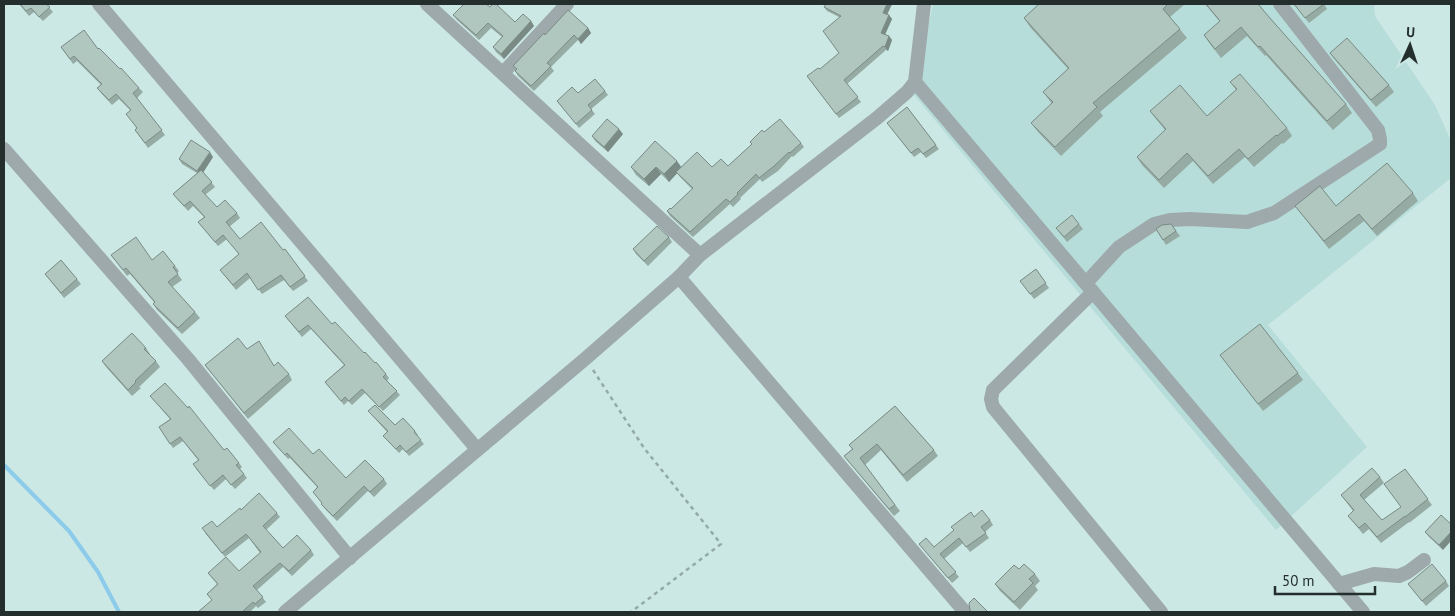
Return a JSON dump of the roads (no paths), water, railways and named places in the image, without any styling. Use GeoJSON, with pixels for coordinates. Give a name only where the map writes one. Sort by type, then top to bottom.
{"type":"FeatureCollection","features":[{"type":"Feature","properties":{"kind":"street"},"geometry":{"type":"LineString","coordinates":[[99,4],[477,449]]}},
{"type":"Feature","properties":{"kind":"street"},"geometry":{"type":"LineString","coordinates":[[427,4],[700,255]]}},
{"type":"Feature","properties":{"kind":"street"},"geometry":{"type":"LineString","coordinates":[[503,74],[567,4]]}},
{"type":"Feature","properties":{"kind":"street"},"geometry":{"type":"LineString","coordinates":[[284,612],[585,358],[678,277],[700,255],[877,118],[907,92],[914,82],[924,4]]}},
{"type":"Feature","properties":{"kind":"street"},"geometry":{"type":"LineString","coordinates":[[1161,612],[993,407],[993,390],[1089,288],[1119,247],[1154,224],[1170,220],[1190,219],[1248,222],[1274,213],[1380,144],[1378,130],[1280,4]]}},
{"type":"Feature","properties":{"kind":"street"},"geometry":{"type":"LineString","coordinates":[[914,82],[1363,612]]}},
{"type":"Feature","properties":{"kind":"street"},"geometry":{"type":"LineString","coordinates":[[4,149],[188,359],[350,558]]}},
{"type":"Feature","properties":{"kind":"street"},"geometry":{"type":"LineString","coordinates":[[678,277],[965,612]]}},
{"type":"Feature","properties":{"kind":"street"},"geometry":{"type":"LineString","coordinates":[[1339,584],[1374,574],[1398,576],[1408,572],[1424,560]]}},
{"type":"Feature","properties":{"kind":"waterway"},"geometry":{"type":"LineString","coordinates":[[4,465],[69,531],[98,572],[119,612]]}}]}
